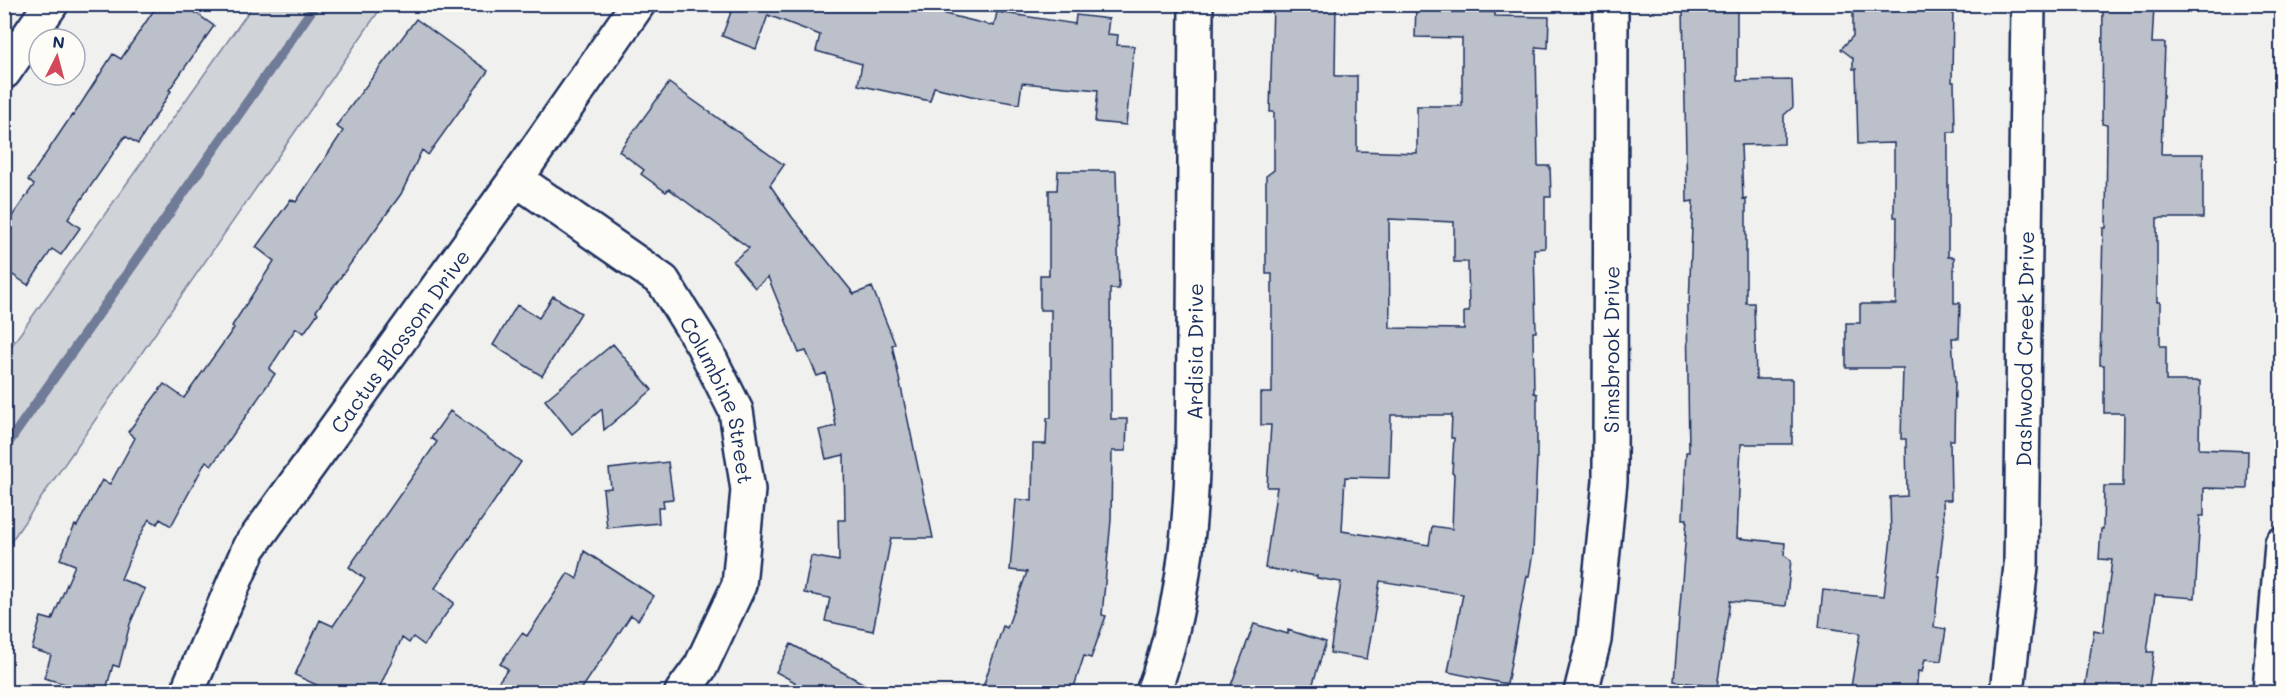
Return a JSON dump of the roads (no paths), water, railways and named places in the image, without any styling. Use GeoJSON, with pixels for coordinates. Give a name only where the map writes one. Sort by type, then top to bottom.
{"type":"FeatureCollection","features":[{"type":"Feature","properties":{"kind":"street"},"geometry":{"type":"LineString","coordinates":[[4,72],[51,4]]}},
{"type":"Feature","properties":{"kind":"street","name":"Cactus Blossom Drive"},"geometry":{"type":"LineString","coordinates":[[190,693],[191,683],[249,548],[516,179],[638,4]]}},
{"type":"Feature","properties":{"kind":"street","name":"Ardisia Drive"},"geometry":{"type":"LineString","coordinates":[[1153,693],[1180,602],[1188,540],[1193,447],[1196,4]]}},
{"type":"Feature","properties":{"kind":"street","name":"Simsbrook Drive"},"geometry":{"type":"LineString","coordinates":[[1581,693],[1594,640],[1610,482],[1611,4]]}},
{"type":"Feature","properties":{"kind":"street","name":"Dashwood Creek Drive"},"geometry":{"type":"LineString","coordinates":[[2007,693],[2021,566],[2028,4]]}},
{"type":"Feature","properties":{"kind":"street","name":"Columbine Street"},"geometry":{"type":"LineString","coordinates":[[516,179],[663,281],[703,345],[736,411],[748,490],[739,585],[701,666],[682,693]]}},
{"type":"Feature","properties":{"kind":"street"},"geometry":{"type":"LineString","coordinates":[[2270,693],[2282,544]]}},
{"type":"Feature","properties":{"kind":"waterway"},"geometry":{"type":"LineString","coordinates":[[4,449],[316,4]]}}]}
